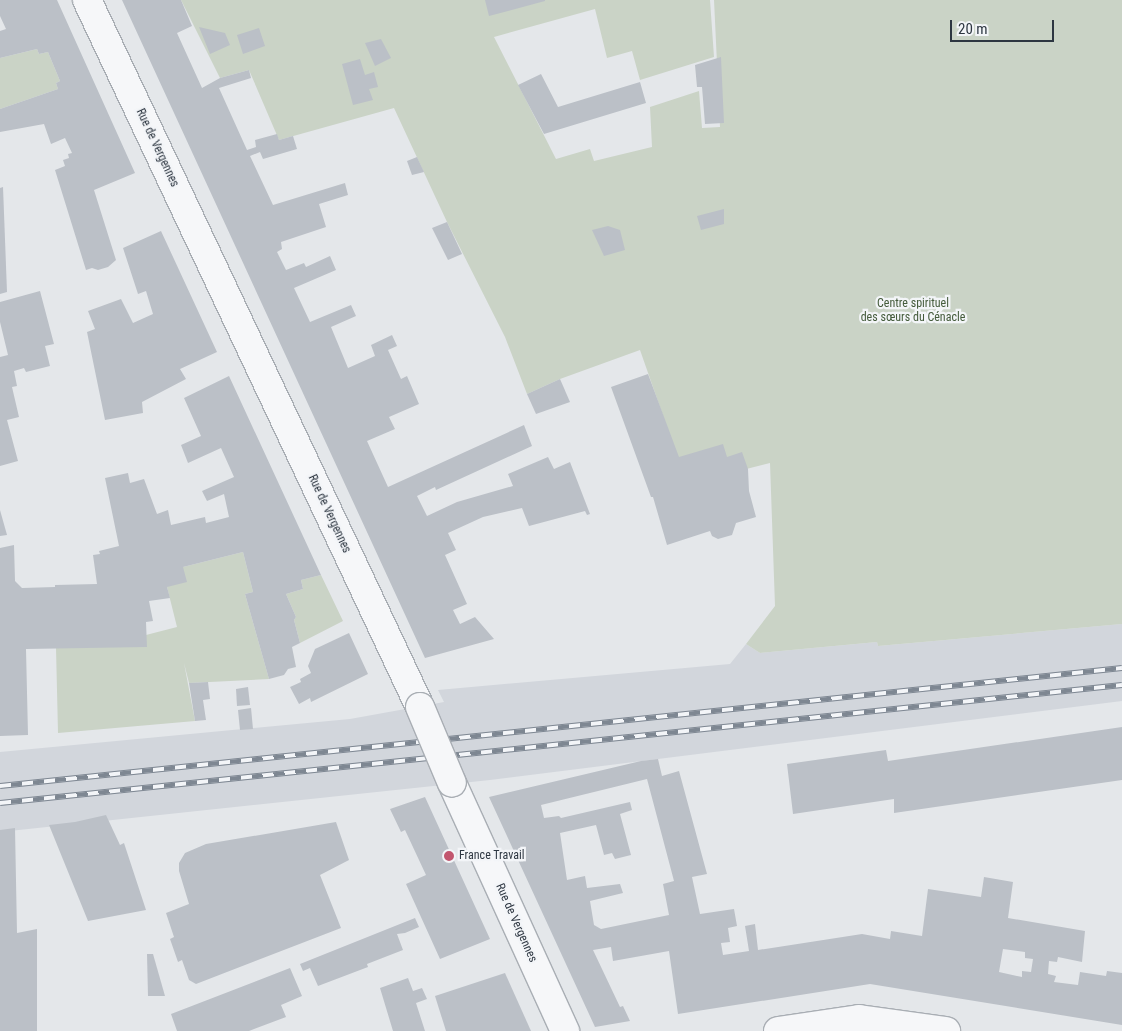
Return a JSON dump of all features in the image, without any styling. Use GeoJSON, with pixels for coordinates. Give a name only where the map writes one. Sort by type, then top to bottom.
{"type":"FeatureCollection","features":[{"type":"Feature","properties":{"kind":"street","name":"Rue de Vergennes"},"geometry":{"type":"LineString","coordinates":[[87,0],[420,707],[452,783],[565,1031]]}},
{"type":"Feature","properties":{"kind":"street"},"geometry":{"type":"LineString","coordinates":[[778,1031],[859,1019],[946,1031]]}},
{"type":"Feature","properties":{"kind":"shaded area"},"geometry":{"type":"Polygon","coordinates":[[[1122,624],[1122,701],[490,780],[0,832],[0,752],[350,719],[444,702],[438,690],[730,664],[746,644],[760,653],[877,642],[878,646],[1122,624]]]}},
{"type":"Feature","properties":{"kind":"green space","name":"Centre spirituel des sœurs du Cénacle"},"geometry":{"type":"Polygon","coordinates":[[[181,0],[710,0],[714,57],[640,80],[632,51],[607,58],[595,9],[494,37],[556,159],[590,149],[594,161],[652,147],[650,107],[699,91],[702,128],[720,127],[714,0],[1122,0],[1122,624],[878,646],[877,642],[760,653],[746,644],[775,606],[770,463],[687,484],[640,350],[560,379],[527,394],[505,337],[447,222],[394,108],[279,140],[249,70],[220,78],[181,0]]]}},
{"type":"Feature","properties":{"kind":"green space"},"geometry":{"type":"Polygon","coordinates":[[[37,49],[39,54],[48,52],[60,81],[56,83],[58,89],[0,109],[0,58],[37,49]]]}},
{"type":"Feature","properties":{"kind":"green space"},"geometry":{"type":"Polygon","coordinates":[[[243,552],[253,592],[245,594],[269,679],[189,683],[184,663],[195,721],[58,733],[56,648],[146,635],[177,627],[167,587],[183,567],[243,552]]]}},
{"type":"Feature","properties":{"kind":"green space"},"geometry":{"type":"Polygon","coordinates":[[[321,575],[343,621],[300,643],[294,620],[296,617],[286,594],[303,589],[301,580],[321,575]]]}},
{"type":"Feature","properties":{"kind":"building"},"geometry":{"type":"Polygon","coordinates":[[[0,0],[57,0],[135,173],[94,190],[116,260],[108,267],[98,270],[92,268],[86,270],[55,170],[65,166],[63,160],[69,158],[68,154],[72,153],[65,138],[51,144],[44,124],[0,132],[0,109],[58,89],[56,83],[60,81],[48,52],[39,54],[37,49],[0,58],[0,31],[6,29],[0,16],[0,0]]]}},
{"type":"Feature","properties":{"kind":"building"},"geometry":{"type":"Polygon","coordinates":[[[122,0],[181,0],[192,26],[177,33],[202,88],[220,78],[249,70],[251,78],[219,88],[247,150],[256,147],[255,140],[277,134],[279,140],[293,136],[297,149],[263,159],[260,152],[250,156],[273,205],[345,183],[348,195],[319,204],[326,227],[281,242],[282,249],[277,252],[286,270],[304,263],[306,267],[330,256],[336,270],[294,288],[310,322],[351,305],[356,316],[331,327],[348,368],[375,356],[371,345],[392,335],[397,346],[388,350],[401,379],[407,376],[419,404],[389,417],[395,429],[367,441],[388,487],[524,425],[532,446],[436,490],[435,487],[417,496],[427,516],[457,502],[513,486],[508,474],[548,457],[554,469],[570,462],[590,514],[587,515],[585,511],[529,526],[522,508],[483,517],[448,533],[456,550],[445,555],[467,604],[453,610],[460,624],[475,617],[494,639],[425,658],[122,0]]]}},
{"type":"Feature","properties":{"kind":"building"},"geometry":{"type":"Polygon","coordinates":[[[485,0],[545,0],[545,1],[489,16],[485,0]]]}},
{"type":"Feature","properties":{"kind":"building"},"geometry":{"type":"Polygon","coordinates":[[[199,27],[225,33],[230,45],[210,54],[199,27]]]}},
{"type":"Feature","properties":{"kind":"building"},"geometry":{"type":"Polygon","coordinates":[[[259,28],[265,46],[243,54],[237,35],[259,28]]]}},
{"type":"Feature","properties":{"kind":"building"},"geometry":{"type":"Polygon","coordinates":[[[381,39],[391,58],[375,66],[365,43],[381,39]]]}},
{"type":"Feature","properties":{"kind":"building"},"geometry":{"type":"Polygon","coordinates":[[[721,57],[724,123],[705,124],[702,87],[697,87],[695,65],[721,57]]]}},
{"type":"Feature","properties":{"kind":"building"},"geometry":{"type":"Polygon","coordinates":[[[360,59],[365,75],[374,72],[378,87],[369,89],[373,100],[353,105],[342,64],[360,59]]]}},
{"type":"Feature","properties":{"kind":"building"},"geometry":{"type":"Polygon","coordinates":[[[541,74],[558,107],[640,82],[646,103],[544,134],[518,85],[541,74]]]}},
{"type":"Feature","properties":{"kind":"building"},"geometry":{"type":"Polygon","coordinates":[[[417,157],[424,172],[412,175],[407,161],[417,157]]]}},
{"type":"Feature","properties":{"kind":"building"},"geometry":{"type":"Polygon","coordinates":[[[3,187],[7,292],[0,294],[0,188],[3,187]]]}},
{"type":"Feature","properties":{"kind":"building"},"geometry":{"type":"Polygon","coordinates":[[[724,209],[724,224],[701,230],[697,216],[724,209]]]}},
{"type":"Feature","properties":{"kind":"building"},"geometry":{"type":"Polygon","coordinates":[[[447,222],[462,254],[448,260],[432,228],[447,222]]]}},
{"type":"Feature","properties":{"kind":"building"},"geometry":{"type":"Polygon","coordinates":[[[608,226],[620,230],[625,250],[604,256],[592,230],[608,226]]]}},
{"type":"Feature","properties":{"kind":"building"},"geometry":{"type":"Polygon","coordinates":[[[161,231],[217,352],[180,369],[186,379],[142,402],[143,413],[105,420],[87,332],[95,329],[88,311],[121,299],[133,323],[153,314],[146,291],[138,294],[123,248],[161,231]]]}},
{"type":"Feature","properties":{"kind":"building"},"geometry":{"type":"Polygon","coordinates":[[[40,291],[54,344],[45,346],[50,366],[26,372],[24,368],[14,371],[17,386],[12,387],[19,417],[7,420],[18,461],[0,466],[0,357],[8,355],[0,322],[0,302],[40,291]]]}},
{"type":"Feature","properties":{"kind":"building"},"geometry":{"type":"Polygon","coordinates":[[[648,374],[679,457],[723,444],[727,457],[742,452],[748,469],[749,491],[756,517],[736,523],[732,535],[718,539],[712,536],[710,531],[667,545],[653,497],[651,497],[611,387],[648,374]]]}},
{"type":"Feature","properties":{"kind":"building"},"geometry":{"type":"Polygon","coordinates":[[[229,376],[321,575],[301,580],[303,589],[286,594],[296,617],[294,620],[300,643],[292,647],[296,667],[288,669],[284,675],[269,679],[245,594],[253,592],[243,552],[183,567],[187,582],[167,587],[170,598],[149,601],[153,621],[146,622],[147,647],[26,649],[28,735],[0,736],[0,548],[14,545],[15,581],[22,588],[97,584],[93,555],[100,554],[99,551],[119,546],[105,478],[128,473],[130,483],[144,479],[157,514],[168,510],[171,525],[205,517],[206,523],[229,517],[224,494],[207,501],[202,491],[234,477],[221,448],[188,463],[181,445],[201,436],[184,398],[229,376]]]}},
{"type":"Feature","properties":{"kind":"building"},"geometry":{"type":"Polygon","coordinates":[[[560,379],[570,402],[536,414],[527,394],[560,379]]]}},
{"type":"Feature","properties":{"kind":"building"},"geometry":{"type":"Polygon","coordinates":[[[0,510],[7,535],[0,536],[0,510]]]}},
{"type":"Feature","properties":{"kind":"building"},"geometry":{"type":"Polygon","coordinates":[[[349,633],[368,674],[311,702],[310,698],[299,704],[290,687],[301,682],[300,679],[311,673],[308,666],[315,649],[349,633]]]}},
{"type":"Feature","properties":{"kind":"building"},"geometry":{"type":"Polygon","coordinates":[[[208,682],[210,699],[203,700],[206,720],[195,721],[189,683],[208,682]]]}},
{"type":"Feature","properties":{"kind":"building"},"geometry":{"type":"Polygon","coordinates":[[[248,687],[250,705],[237,706],[236,689],[248,687]]]}},
{"type":"Feature","properties":{"kind":"building"},"geometry":{"type":"Polygon","coordinates":[[[251,708],[253,729],[240,730],[238,710],[251,708]]]}},
{"type":"Feature","properties":{"kind":"building"},"geometry":{"type":"Polygon","coordinates":[[[1122,727],[1122,780],[894,813],[894,799],[793,814],[787,764],[886,750],[888,761],[1122,727]]]}},
{"type":"Feature","properties":{"kind":"building"},"geometry":{"type":"Polygon","coordinates":[[[658,759],[662,776],[679,771],[707,874],[692,877],[700,914],[734,909],[737,926],[728,928],[730,942],[721,943],[723,955],[749,951],[745,926],[755,924],[758,950],[862,934],[890,939],[891,931],[922,936],[928,889],[981,897],[984,877],[1013,882],[1008,918],[1085,931],[1082,962],[1058,957],[1057,962],[1049,961],[1048,974],[1056,976],[1054,982],[1078,985],[1080,972],[1106,976],[1107,971],[1122,973],[1122,1025],[870,984],[678,1014],[669,951],[613,961],[611,947],[593,950],[620,1007],[623,1006],[630,1021],[595,1027],[489,797],[641,761],[658,759]],[[647,779],[541,805],[544,818],[559,816],[561,818],[630,802],[632,810],[620,814],[631,855],[615,859],[612,853],[604,855],[596,825],[560,833],[567,880],[585,876],[587,888],[620,884],[623,893],[590,901],[594,925],[601,929],[669,915],[663,884],[674,881],[647,779]],[[1003,949],[999,972],[1022,977],[1022,971],[1031,972],[1033,959],[1025,958],[1025,952],[1003,949]]]}},
{"type":"Feature","properties":{"kind":"building"},"geometry":{"type":"Polygon","coordinates":[[[425,797],[490,939],[440,959],[406,884],[426,875],[405,830],[401,832],[390,809],[425,797]]]}},
{"type":"Feature","properties":{"kind":"building"},"geometry":{"type":"Polygon","coordinates":[[[106,815],[120,845],[124,843],[146,910],[88,921],[49,825],[75,822],[106,815]]]}},
{"type":"Feature","properties":{"kind":"building"},"geometry":{"type":"Polygon","coordinates":[[[336,822],[349,860],[320,875],[341,928],[196,984],[189,980],[182,960],[178,962],[170,939],[174,937],[166,913],[189,904],[179,871],[179,863],[185,853],[206,844],[336,822]]]}},
{"type":"Feature","properties":{"kind":"building"},"geometry":{"type":"Polygon","coordinates":[[[15,828],[17,933],[37,929],[37,1031],[0,1031],[0,830],[15,828]]]}},
{"type":"Feature","properties":{"kind":"building"},"geometry":{"type":"Polygon","coordinates":[[[415,918],[419,927],[397,934],[403,950],[367,964],[368,967],[318,986],[310,968],[303,971],[300,964],[415,918]]]}},
{"type":"Feature","properties":{"kind":"building"},"geometry":{"type":"Polygon","coordinates":[[[147,954],[153,954],[165,996],[148,996],[147,954]]]}},
{"type":"Feature","properties":{"kind":"building"},"geometry":{"type":"Polygon","coordinates":[[[290,968],[302,996],[281,1005],[286,1017],[249,1031],[177,1031],[171,1014],[290,968]]]}},
{"type":"Feature","properties":{"kind":"building"},"geometry":{"type":"Polygon","coordinates":[[[505,973],[531,1031],[446,1031],[435,996],[505,973]]]}},
{"type":"Feature","properties":{"kind":"building"},"geometry":{"type":"Polygon","coordinates":[[[408,978],[413,991],[422,988],[427,999],[416,1003],[425,1031],[393,1031],[380,988],[408,978]]]}},
{"type":"Feature","properties":{"kind":"railway"},"geometry":{"type":"LineString","coordinates":[[0,786],[1122,668]]}},
{"type":"Feature","properties":{"kind":"railway"},"geometry":{"type":"LineString","coordinates":[[0,803],[1122,685]]}},
{"type":"Feature","properties":{"kind":"place","name":"France Travail"},"geometry":{"type":"Point","coordinates":[449,856]}}]}
